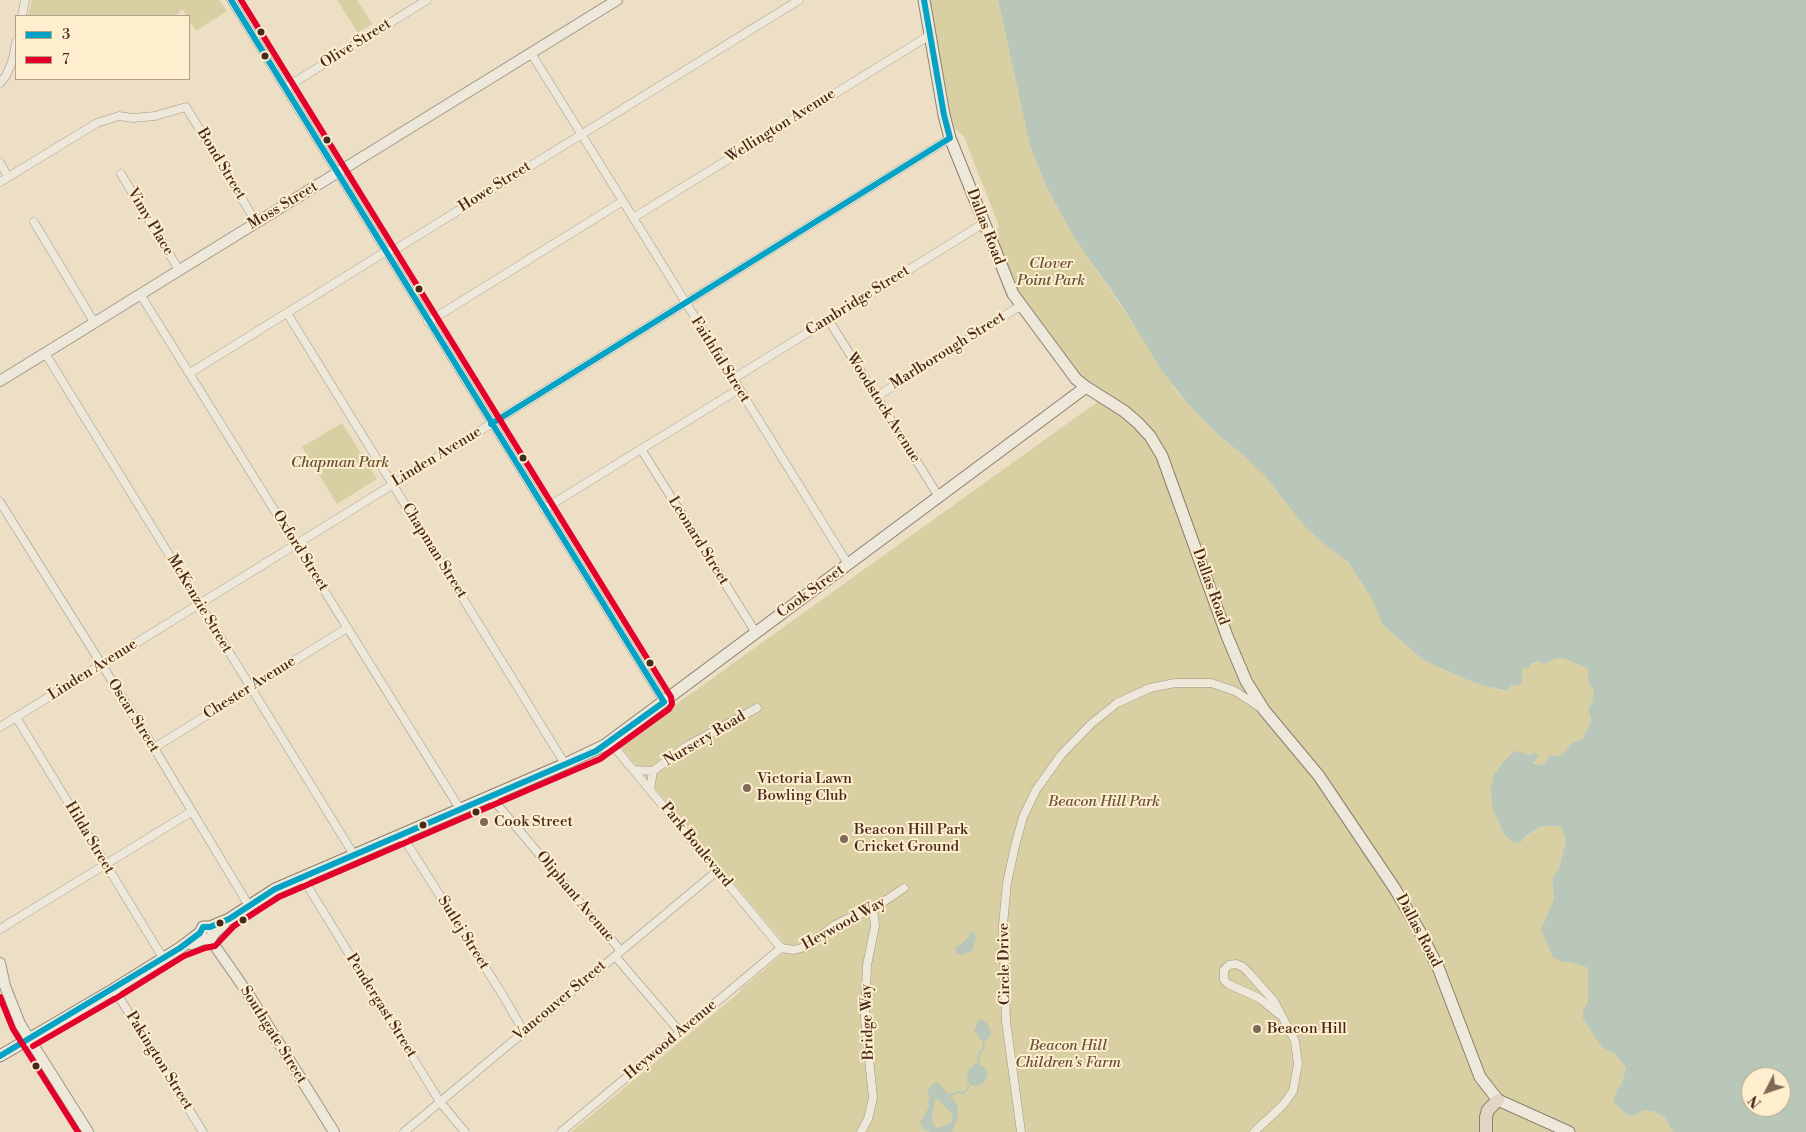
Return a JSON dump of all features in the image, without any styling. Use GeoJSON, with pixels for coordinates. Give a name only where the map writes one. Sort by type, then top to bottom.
{"type":"FeatureCollection","features":[{"type":"Feature","properties":{"kind":"main road","name":"Dallas Road"},"geometry":{"type":"LineString","coordinates":[[924,0],[944,116],[950,138],[1007,283],[1020,306],[1076,379],[1124,411],[1138,423],[1150,436],[1162,456],[1237,662],[1250,688],[1264,710],[1319,776],[1395,889],[1438,967],[1480,1077],[1498,1100],[1569,1132]]}},
{"type":"Feature","properties":{"kind":"main road","name":"Cook Street"},"geometry":{"type":"LineString","coordinates":[[0,1056],[114,990],[163,958],[207,934],[275,889],[596,751],[1086,387]]}},
{"type":"Feature","properties":{"kind":"main road"},"geometry":{"type":"LineString","coordinates":[[1486,1132],[1488,1110],[1498,1100]]}},
{"type":"Feature","properties":{"kind":"street"},"geometry":{"type":"LineString","coordinates":[[22,15],[25,0]]}},
{"type":"Feature","properties":{"kind":"street","name":"Olive Street"},"geometry":{"type":"LineString","coordinates":[[285,88],[428,0]]}},
{"type":"Feature","properties":{"kind":"street","name":"Moss Street"},"geometry":{"type":"LineString","coordinates":[[0,381],[617,0]]}},
{"type":"Feature","properties":{"kind":"street","name":"Howe Street"},"geometry":{"type":"LineString","coordinates":[[190,373],[385,252],[396,249],[799,0]]}},
{"type":"Feature","properties":{"kind":"street"},"geometry":{"type":"LineString","coordinates":[[234,1],[336,173],[664,702]]}},
{"type":"Feature","properties":{"kind":"street","name":"Wellington Avenue"},"geometry":{"type":"LineString","coordinates":[[633,218],[930,35]]}},
{"type":"Feature","properties":{"kind":"street","name":"Faithful Street"},"geometry":{"type":"LineString","coordinates":[[531,53],[848,564]]}},
{"type":"Feature","properties":{"kind":"street"},"geometry":{"type":"LineString","coordinates":[[0,83],[14,60]]}},
{"type":"Feature","properties":{"kind":"street","name":"Bond Street"},"geometry":{"type":"LineString","coordinates":[[8,177],[97,123],[119,116],[133,118],[155,116],[186,107],[256,222]]}},
{"type":"Feature","properties":{"kind":"street","name":"Linden Avenue"},"geometry":{"type":"LineString","coordinates":[[0,727],[950,138]]}},
{"type":"Feature","properties":{"kind":"street"},"geometry":{"type":"LineString","coordinates":[[0,163],[8,177],[0,182]]}},
{"type":"Feature","properties":{"kind":"street","name":"Vimy Place"},"geometry":{"type":"LineString","coordinates":[[122,174],[178,270]]}},
{"type":"Feature","properties":{"kind":"street"},"geometry":{"type":"LineString","coordinates":[[428,322],[623,201]]}},
{"type":"Feature","properties":{"kind":"street"},"geometry":{"type":"LineString","coordinates":[[34,222],[94,322]]}},
{"type":"Feature","properties":{"kind":"street","name":"Cambridge Street"},"geometry":{"type":"LineString","coordinates":[[733,379],[984,223]]}},
{"type":"Feature","properties":{"kind":"street","name":"Oxford Street"},"geometry":{"type":"LineString","coordinates":[[140,294],[460,809]]}},
{"type":"Feature","properties":{"kind":"street","name":"Marlborough Street"},"geometry":{"type":"LineString","coordinates":[[876,397],[1020,306]]}},
{"type":"Feature","properties":{"kind":"street","name":"Chapman Street"},"geometry":{"type":"LineString","coordinates":[[287,313],[565,764]]}},
{"type":"Feature","properties":{"kind":"street","name":"Woodstock Avenue"},"geometry":{"type":"LineString","coordinates":[[828,319],[939,497]]}},
{"type":"Feature","properties":{"kind":"street","name":"McKenzie Street"},"geometry":{"type":"LineString","coordinates":[[44,353],[354,855]]}},
{"type":"Feature","properties":{"kind":"street"},"geometry":{"type":"LineString","coordinates":[[544,509],[739,389]]}},
{"type":"Feature","properties":{"kind":"street","name":"Leonard Street"},"geometry":{"type":"LineString","coordinates":[[641,449],[756,633]]}},
{"type":"Feature","properties":{"kind":"street","name":"Oscar Street"},"geometry":{"type":"LineString","coordinates":[[0,502],[154,748],[249,906]]}},
{"type":"Feature","properties":{"kind":"street","name":"Chester Avenue"},"geometry":{"type":"LineString","coordinates":[[154,748],[347,628]]}},
{"type":"Feature","properties":{"kind":"street","name":"Circle Drive"},"geometry":{"type":"LineString","coordinates":[[1021,1132],[1006,1021],[1004,925],[1007,883],[1012,855],[1030,799],[1052,766],[1086,729],[1111,708],[1142,690],[1175,682],[1211,683],[1235,691],[1264,710]]}},
{"type":"Feature","properties":{"kind":"street","name":"Nursery Road"},"geometry":{"type":"LineString","coordinates":[[634,770],[653,771],[685,747],[757,708]]}},
{"type":"Feature","properties":{"kind":"street","name":"Hilda Street"},"geometry":{"type":"LineString","coordinates":[[16,717],[163,958]]}},
{"type":"Feature","properties":{"kind":"street","name":"Park Boulevard"},"geometry":{"type":"LineString","coordinates":[[610,742],[781,948]]}},
{"type":"Feature","properties":{"kind":"street","name":"Nursery Road"},"geometry":{"type":"LineString","coordinates":[[650,790],[653,771]]}},
{"type":"Feature","properties":{"kind":"street","name":"Oliphant Avenue"},"geometry":{"type":"LineString","coordinates":[[491,796],[680,1032]]}},
{"type":"Feature","properties":{"kind":"street"},"geometry":{"type":"LineString","coordinates":[[0,929],[191,812]]}},
{"type":"Feature","properties":{"kind":"street","name":"Sutlej Street"},"geometry":{"type":"LineString","coordinates":[[402,834],[524,1032]]}},
{"type":"Feature","properties":{"kind":"street","name":"Vancouver Street"},"geometry":{"type":"LineString","coordinates":[[404,1132],[717,871]]}},
{"type":"Feature","properties":{"kind":"street","name":"Pendergast Street"},"geometry":{"type":"LineString","coordinates":[[302,877],[440,1102],[465,1132]]}},
{"type":"Feature","properties":{"kind":"street","name":"Heywood Way"},"geometry":{"type":"LineString","coordinates":[[781,948],[794,950],[808,946],[835,925],[873,909],[904,888]]}},
{"type":"Feature","properties":{"kind":"street","name":"Bridge Way"},"geometry":{"type":"LineString","coordinates":[[861,1132],[868,1119],[873,1098],[865,1019],[867,965],[875,926],[873,909]]}},
{"type":"Feature","properties":{"kind":"street","name":"Southgate Street"},"geometry":{"type":"LineString","coordinates":[[207,934],[248,994],[334,1132]]}},
{"type":"Feature","properties":{"kind":"street","name":"Heywood Avenue"},"geometry":{"type":"LineString","coordinates":[[561,1132],[781,948]]}},
{"type":"Feature","properties":{"kind":"street"},"geometry":{"type":"LineString","coordinates":[[0,963],[9,998],[20,1024],[88,1132]]}},
{"type":"Feature","properties":{"kind":"street"},"geometry":{"type":"LineString","coordinates":[[1254,1132],[1275,1113],[1293,1091],[1298,1064],[1296,1050],[1291,1033],[1274,1001],[1243,967],[1232,964],[1224,970],[1224,980],[1228,984],[1259,998],[1280,1015]]}},
{"type":"Feature","properties":{"kind":"street","name":"Pakington Street"},"geometry":{"type":"LineString","coordinates":[[114,990],[203,1132]]}},
{"type":"Feature","properties":{"kind":"green space"},"geometry":{"type":"Polygon","coordinates":[[[32,0],[219,0],[227,11],[196,31],[190,22],[190,15],[186,15],[182,9],[177,15],[28,15],[32,0]]]}},
{"type":"Feature","properties":{"kind":"green space"},"geometry":{"type":"Polygon","coordinates":[[[337,0],[357,0],[372,24],[358,33],[337,0]]]}},
{"type":"Feature","properties":{"kind":"green space","name":"Beacon Hill Park"},"geometry":{"type":"Polygon","coordinates":[[[930,0],[998,0],[1030,146],[1047,188],[1073,236],[1175,389],[1216,433],[1265,476],[1305,527],[1348,562],[1372,599],[1382,624],[1423,660],[1465,679],[1500,690],[1508,691],[1510,685],[1515,684],[1523,669],[1538,661],[1545,664],[1557,658],[1565,659],[1587,668],[1589,671],[1588,682],[1594,690],[1588,711],[1591,717],[1590,725],[1582,739],[1572,743],[1562,755],[1548,760],[1544,764],[1537,765],[1533,762],[1535,759],[1525,753],[1496,816],[1504,835],[1513,842],[1527,836],[1542,826],[1561,826],[1566,841],[1559,868],[1552,880],[1554,899],[1541,929],[1561,962],[1570,962],[1588,968],[1588,1002],[1583,1010],[1602,1047],[1616,1055],[1626,1068],[1617,1105],[1627,1115],[1632,1117],[1644,1110],[1655,1112],[1665,1118],[1673,1132],[571,1132],[740,992],[785,952],[783,942],[619,745],[1107,395],[1075,370],[1018,292],[995,236],[999,226],[964,137],[953,127],[947,103],[930,0]]]}},
{"type":"Feature","properties":{"kind":"green space","name":"Chapman Park"},"geometry":{"type":"Polygon","coordinates":[[[342,423],[377,479],[337,504],[302,447],[342,423]]]}},
{"type":"Feature","properties":{"kind":"shaded area"},"geometry":{"type":"Polygon","coordinates":[[[998,0],[1806,0],[1806,1132],[1673,1132],[1665,1118],[1655,1112],[1644,1110],[1632,1117],[1627,1115],[1613,1102],[1618,1087],[1621,1086],[1626,1068],[1616,1055],[1602,1047],[1583,1019],[1583,1010],[1588,1002],[1588,968],[1570,962],[1562,962],[1553,957],[1541,929],[1554,899],[1552,880],[1559,868],[1566,841],[1561,826],[1542,826],[1523,838],[1520,843],[1513,842],[1504,835],[1492,807],[1491,788],[1494,775],[1503,762],[1514,752],[1518,751],[1529,755],[1535,753],[1539,756],[1533,763],[1537,765],[1544,764],[1548,760],[1549,755],[1562,755],[1572,743],[1582,739],[1590,724],[1591,717],[1588,711],[1594,690],[1588,682],[1587,668],[1565,659],[1557,658],[1545,664],[1538,661],[1523,669],[1521,673],[1523,676],[1522,682],[1518,686],[1510,685],[1508,691],[1465,679],[1423,660],[1382,624],[1372,599],[1348,562],[1305,527],[1265,476],[1216,433],[1188,404],[1162,371],[1120,303],[1073,236],[1047,188],[1030,146],[998,0]]]}},
{"type":"Feature","properties":{"kind":"shaded area"},"geometry":{"type":"Polygon","coordinates":[[[972,931],[975,933],[976,938],[972,951],[961,955],[957,954],[955,948],[965,941],[972,931]]]}},
{"type":"Feature","properties":{"kind":"shaded area"},"geometry":{"type":"Polygon","coordinates":[[[980,1019],[987,1023],[991,1032],[986,1040],[981,1040],[974,1031],[980,1019]]]}},
{"type":"Feature","properties":{"kind":"shaded area"},"geometry":{"type":"Polygon","coordinates":[[[977,1063],[985,1068],[988,1073],[983,1083],[976,1087],[967,1082],[967,1078],[969,1069],[977,1063]]]}},
{"type":"Feature","properties":{"kind":"shaded area"},"geometry":{"type":"Polygon","coordinates":[[[938,1082],[958,1107],[958,1117],[952,1132],[930,1132],[923,1129],[920,1122],[929,1107],[928,1100],[930,1097],[927,1093],[928,1089],[938,1082]],[[938,1099],[935,1100],[932,1115],[933,1124],[938,1128],[950,1123],[953,1119],[952,1114],[938,1099]]]}},
{"type":"Feature","properties":{"kind":"waterway"},"geometry":{"type":"LineString","coordinates":[[978,1064],[979,1054],[984,1048],[983,1040]]}},
{"type":"Feature","properties":{"kind":"waterway"},"geometry":{"type":"LineString","coordinates":[[949,1096],[957,1092],[964,1093],[971,1084]]}},
{"type":"Feature","properties":{"kind":"transit line","name":"3"},"geometry":{"type":"LineString","coordinates":[[231,0],[664,702]]}},
{"type":"Feature","properties":{"kind":"transit line","name":"7"},"geometry":{"type":"LineString","coordinates":[[33,1046],[184,956],[215,946],[234,926],[279,897],[600,759],[669,709],[672,704],[671,697],[241,0]]}},
{"type":"Feature","properties":{"kind":"transit line","name":"3"},"geometry":{"type":"LineString","coordinates":[[491,424],[950,138],[944,115],[924,0]]}},
{"type":"Feature","properties":{"kind":"transit line","name":"3"},"geometry":{"type":"LineString","coordinates":[[0,1056],[180,948],[200,933],[203,927],[210,927],[229,919],[275,889],[596,751],[664,702]]}},
{"type":"Feature","properties":{"kind":"transit line","name":"7"},"geometry":{"type":"LineString","coordinates":[[0,997],[13,1029],[78,1132]]}},
{"type":"Feature","properties":{"kind":"place","name":"Victoria Lawn Bowling Club"},"geometry":{"type":"Point","coordinates":[747,788]}},
{"type":"Feature","properties":{"kind":"place","name":"Cook Street"},"geometry":{"type":"Point","coordinates":[484,822]}},
{"type":"Feature","properties":{"kind":"place","name":"Beacon Hill Park Cricket Ground"},"geometry":{"type":"Point","coordinates":[844,839]}},
{"type":"Feature","properties":{"kind":"place","name":"Beacon Hill"},"geometry":{"type":"Point","coordinates":[1257,1029]}},
{"type":"Feature","properties":{"kind":"park label","name":"Clover Point Park"},"geometry":{"type":"Point","coordinates":[1051,272]}},
{"type":"Feature","properties":{"kind":"park label","name":"Beacon Hill Children's Farm"},"geometry":{"type":"Point","coordinates":[1068,1054]}}]}
